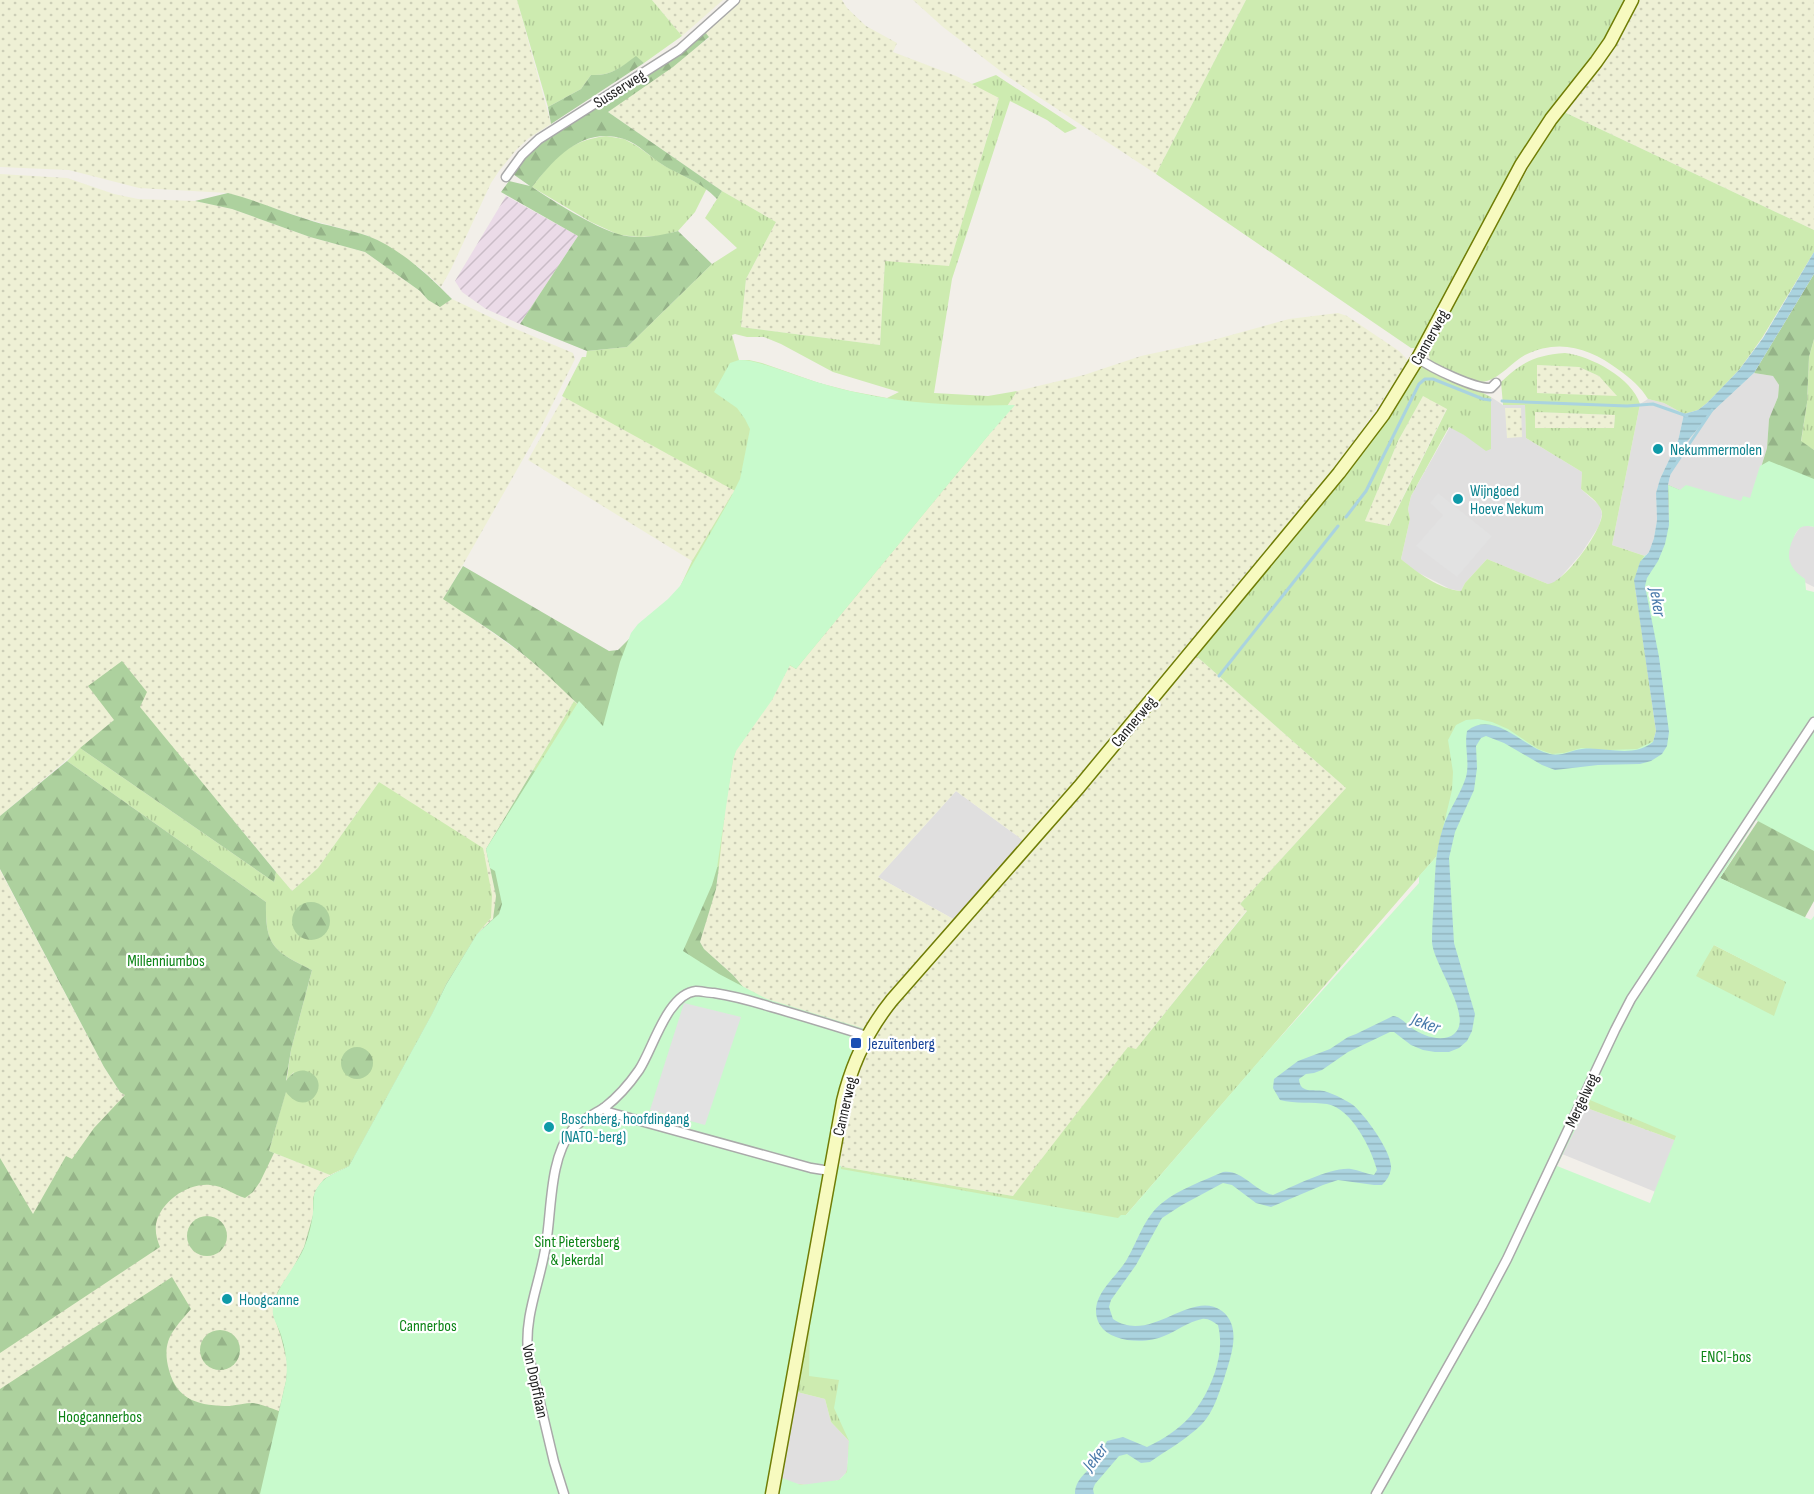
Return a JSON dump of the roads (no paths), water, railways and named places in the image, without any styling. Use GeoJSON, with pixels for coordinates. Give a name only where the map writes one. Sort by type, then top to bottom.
{"type":"FeatureCollection","features":[{"type":"Feature","properties":{"kind":"main road","name":"Cannerweg"},"geometry":{"type":"LineString","coordinates":[[772,1494],[843,1101],[850,1075],[874,1023],[1079,786],[1340,473],[1383,415],[1418,358],[1521,165],[1540,134],[1605,49],[1632,0]]}},
{"type":"Feature","properties":{"kind":"street","name":"Susserweg"},"geometry":{"type":"LineString","coordinates":[[506,177],[522,155],[539,139],[679,50],[735,0]]}},
{"type":"Feature","properties":{"kind":"street"},"geometry":{"type":"LineString","coordinates":[[1418,358],[1430,366],[1481,388],[1491,388],[1496,383]]}},
{"type":"Feature","properties":{"kind":"street","name":"Mergelweg"},"geometry":{"type":"LineString","coordinates":[[1376,1494],[1507,1259],[1614,1030],[1631,999],[1696,904],[1814,722]]}},
{"type":"Feature","properties":{"kind":"street","name":"Von Dopfflaan"},"geometry":{"type":"LineString","coordinates":[[564,1494],[530,1363],[527,1336],[546,1246],[554,1178],[558,1160],[568,1136],[573,1129],[604,1108],[622,1091],[639,1070],[671,1008],[680,998],[696,991],[746,999],[867,1036]]}},
{"type":"Feature","properties":{"kind":"street"},"geometry":{"type":"LineString","coordinates":[[604,1108],[608,1112],[811,1168],[830,1171]]}},
{"type":"Feature","properties":{"kind":"water"},"geometry":{"type":"Polygon","coordinates":[[[1814,252],[1814,274],[1754,373],[1711,413],[1685,444],[1671,472],[1668,485],[1669,525],[1665,544],[1645,586],[1659,657],[1669,732],[1667,746],[1662,754],[1651,761],[1640,764],[1598,765],[1555,770],[1504,743],[1486,736],[1481,738],[1476,746],[1477,768],[1474,790],[1455,832],[1449,858],[1454,943],[1475,1014],[1472,1031],[1467,1041],[1459,1048],[1449,1052],[1435,1052],[1411,1045],[1394,1032],[1390,1032],[1348,1052],[1322,1070],[1306,1074],[1299,1079],[1304,1089],[1324,1091],[1337,1096],[1353,1105],[1364,1117],[1388,1154],[1391,1169],[1382,1185],[1338,1180],[1271,1207],[1256,1203],[1232,1185],[1223,1183],[1162,1218],[1136,1265],[1111,1300],[1109,1307],[1113,1319],[1127,1325],[1142,1325],[1197,1306],[1210,1306],[1222,1311],[1232,1326],[1233,1334],[1232,1353],[1224,1379],[1210,1414],[1190,1435],[1150,1462],[1141,1463],[1127,1454],[1119,1456],[1095,1484],[1094,1494],[1075,1494],[1079,1480],[1097,1460],[1107,1441],[1123,1437],[1147,1447],[1181,1426],[1204,1397],[1217,1366],[1220,1349],[1218,1325],[1208,1320],[1192,1322],[1157,1339],[1139,1341],[1112,1335],[1100,1325],[1096,1314],[1099,1297],[1126,1261],[1150,1215],[1176,1194],[1223,1172],[1236,1174],[1273,1195],[1312,1178],[1342,1169],[1374,1175],[1377,1170],[1370,1151],[1359,1131],[1345,1113],[1327,1104],[1280,1100],[1273,1088],[1274,1079],[1298,1061],[1330,1049],[1348,1037],[1393,1016],[1401,1019],[1416,1031],[1439,1038],[1454,1034],[1459,1026],[1456,1003],[1434,951],[1432,930],[1438,848],[1444,824],[1466,777],[1467,731],[1477,725],[1488,724],[1554,755],[1582,749],[1636,750],[1653,742],[1656,731],[1634,580],[1640,562],[1649,552],[1654,538],[1657,520],[1656,493],[1660,479],[1678,441],[1684,414],[1698,410],[1707,403],[1739,370],[1763,338],[1814,252]]]}},
{"type":"Feature","properties":{"kind":"waterway"},"geometry":{"type":"LineString","coordinates":[[1346,517],[1366,491],[1419,384],[1425,379],[1433,379],[1490,400]]}},
{"type":"Feature","properties":{"kind":"waterway"},"geometry":{"type":"LineString","coordinates":[[1502,401],[1627,406],[1653,404],[1687,416]]}},
{"type":"Feature","properties":{"kind":"waterway"},"geometry":{"type":"LineString","coordinates":[[1669,474],[1712,410]]}},
{"type":"Feature","properties":{"kind":"waterway"},"geometry":{"type":"LineString","coordinates":[[1219,676],[1338,526]]}},
{"type":"Feature","properties":{"kind":"place","name":"Nekummermolen"},"geometry":{"type":"Point","coordinates":[1658,449]}},
{"type":"Feature","properties":{"kind":"place","name":"Wijngoed Hoeve Nekum"},"geometry":{"type":"Point","coordinates":[1458,499]}},
{"type":"Feature","properties":{"kind":"place","name":"Jezuïtenberg"},"geometry":{"type":"Point","coordinates":[856,1043]}},
{"type":"Feature","properties":{"kind":"place","name":"Boschberg, hoofdingang (NATO-berg)"},"geometry":{"type":"Point","coordinates":[549,1127]}},
{"type":"Feature","properties":{"kind":"place","name":"Hoogcanne"},"geometry":{"type":"Point","coordinates":[227,1299]}},
{"type":"Feature","properties":{"kind":"water label","name":"Jeker"},"geometry":{"type":"Point","coordinates":[1658,602]}},
{"type":"Feature","properties":{"kind":"water label","name":"Jeker"},"geometry":{"type":"Point","coordinates":[1426,1023]}},
{"type":"Feature","properties":{"kind":"water label","name":"Jeker"},"geometry":{"type":"Point","coordinates":[1095,1457]}},
{"type":"Feature","properties":{"kind":"park label","name":"Millenniumbos"},"geometry":{"type":"Point","coordinates":[166,960]}},
{"type":"Feature","properties":{"kind":"park label","name":"Sint Pietersberg & Jekerdal"},"geometry":{"type":"Point","coordinates":[577,1250]}},
{"type":"Feature","properties":{"kind":"park label","name":"Cannerbos"},"geometry":{"type":"Point","coordinates":[428,1325]}},
{"type":"Feature","properties":{"kind":"park label","name":"ENCI-bos"},"geometry":{"type":"Point","coordinates":[1726,1356]}},
{"type":"Feature","properties":{"kind":"park label","name":"Hoogcannerbos"},"geometry":{"type":"Point","coordinates":[100,1416]}}]}
